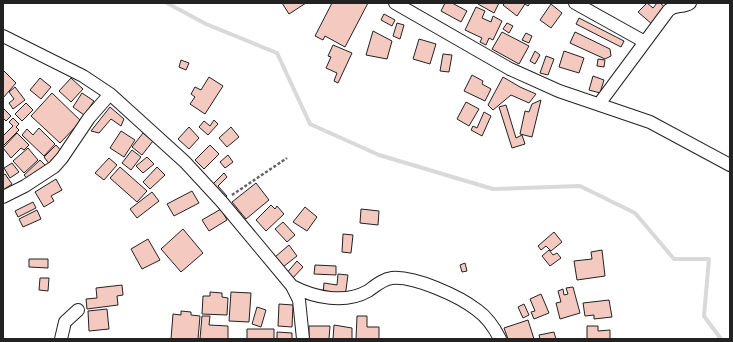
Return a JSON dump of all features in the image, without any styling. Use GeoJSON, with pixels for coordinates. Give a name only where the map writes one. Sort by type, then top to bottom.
{"type":"FeatureCollection","features":[{"type":"Feature","properties":{"kind":"street"},"geometry":{"type":"LineString","coordinates":[[395,3],[510,69],[559,91],[650,122],[730,165]]}},
{"type":"Feature","properties":{"kind":"street"},"geometry":{"type":"LineString","coordinates":[[575,3],[645,42]]}},
{"type":"Feature","properties":{"kind":"street"},"geometry":{"type":"LineString","coordinates":[[599,104],[671,8],[690,3]]}},
{"type":"Feature","properties":{"kind":"street"},"geometry":{"type":"LineString","coordinates":[[3,36],[83,76],[110,94],[185,162],[222,202],[292,286],[299,300],[303,339]]}},
{"type":"Feature","properties":{"kind":"street"},"geometry":{"type":"LineString","coordinates":[[3,197],[25,186],[54,167],[62,158],[89,118],[110,94]]}},
{"type":"Feature","properties":{"kind":"street"},"geometry":{"type":"LineString","coordinates":[[292,286],[315,295],[349,298],[362,294],[388,279],[404,279],[437,289],[466,302],[479,311],[491,324],[500,339]]}},
{"type":"Feature","properties":{"kind":"street"},"geometry":{"type":"LineString","coordinates":[[62,339],[65,322],[78,310]]}},
{"type":"Feature","properties":{"kind":"path"},"geometry":{"type":"LineString","coordinates":[[222,202],[287,158]]}},
{"type":"Feature","properties":{"kind":"building"},"geometry":{"type":"Polygon","coordinates":[[[282,3],[306,3],[289,14],[282,3]]]}},
{"type":"Feature","properties":{"kind":"building"},"geometry":{"type":"Polygon","coordinates":[[[332,3],[368,3],[345,47],[325,36],[323,40],[315,36],[332,3]]]}},
{"type":"Feature","properties":{"kind":"building"},"geometry":{"type":"Polygon","coordinates":[[[445,3],[452,3],[467,11],[461,22],[441,11],[445,3]]]}},
{"type":"Feature","properties":{"kind":"building"},"geometry":{"type":"Polygon","coordinates":[[[478,3],[499,3],[494,13],[478,3]]]}},
{"type":"Feature","properties":{"kind":"building"},"geometry":{"type":"Polygon","coordinates":[[[505,3],[530,3],[528,6],[525,4],[517,16],[503,5],[505,3]]]}},
{"type":"Feature","properties":{"kind":"building"},"geometry":{"type":"Polygon","coordinates":[[[647,3],[653,8],[657,3],[660,3],[667,9],[653,25],[638,12],[647,3]]]}},
{"type":"Feature","properties":{"kind":"building"},"geometry":{"type":"Polygon","coordinates":[[[551,4],[562,13],[551,28],[540,20],[551,4]]]}},
{"type":"Feature","properties":{"kind":"building"},"geometry":{"type":"Polygon","coordinates":[[[476,7],[485,11],[482,18],[491,22],[493,16],[502,21],[493,40],[489,38],[486,45],[480,42],[482,38],[465,30],[476,7]]]}},
{"type":"Feature","properties":{"kind":"building"},"geometry":{"type":"Polygon","coordinates":[[[384,14],[395,20],[392,26],[381,20],[384,14]]]}},
{"type":"Feature","properties":{"kind":"building"},"geometry":{"type":"Polygon","coordinates":[[[579,18],[624,41],[621,47],[576,24],[579,18]]]}},
{"type":"Feature","properties":{"kind":"building"},"geometry":{"type":"Polygon","coordinates":[[[397,23],[404,25],[400,39],[393,36],[397,23]]]}},
{"type":"Feature","properties":{"kind":"building"},"geometry":{"type":"Polygon","coordinates":[[[507,23],[513,26],[509,33],[503,29],[507,23]]]}},
{"type":"Feature","properties":{"kind":"building"},"geometry":{"type":"Polygon","coordinates":[[[373,31],[392,41],[387,59],[366,55],[373,31]]]}},
{"type":"Feature","properties":{"kind":"building"},"geometry":{"type":"Polygon","coordinates":[[[502,32],[529,46],[519,64],[492,49],[502,32]]]}},
{"type":"Feature","properties":{"kind":"building"},"geometry":{"type":"Polygon","coordinates":[[[575,32],[610,49],[611,56],[605,59],[570,43],[575,32]]]}},
{"type":"Feature","properties":{"kind":"building"},"geometry":{"type":"Polygon","coordinates":[[[526,33],[532,36],[529,43],[522,40],[526,33]]]}},
{"type":"Feature","properties":{"kind":"building"},"geometry":{"type":"Polygon","coordinates":[[[419,39],[436,44],[430,64],[413,59],[419,39]]]}},
{"type":"Feature","properties":{"kind":"building"},"geometry":{"type":"Polygon","coordinates":[[[333,45],[352,53],[338,83],[334,81],[337,73],[326,68],[331,57],[328,56],[333,45]]]}},
{"type":"Feature","properties":{"kind":"building"},"geometry":{"type":"Polygon","coordinates":[[[535,51],[540,55],[535,64],[530,61],[535,51]]]}},
{"type":"Feature","properties":{"kind":"building"},"geometry":{"type":"Polygon","coordinates":[[[564,51],[584,58],[579,73],[559,67],[564,51]]]}},
{"type":"Feature","properties":{"kind":"building"},"geometry":{"type":"Polygon","coordinates":[[[443,54],[452,55],[449,72],[440,71],[443,54]]]}},
{"type":"Feature","properties":{"kind":"building"},"geometry":{"type":"Polygon","coordinates":[[[546,56],[554,59],[548,75],[540,73],[546,56]]]}},
{"type":"Feature","properties":{"kind":"building"},"geometry":{"type":"Polygon","coordinates":[[[598,59],[605,60],[604,67],[597,66],[598,59]]]}},
{"type":"Feature","properties":{"kind":"building"},"geometry":{"type":"Polygon","coordinates":[[[181,60],[189,63],[186,70],[179,67],[181,60]]]}},
{"type":"Feature","properties":{"kind":"building"},"geometry":{"type":"Polygon","coordinates":[[[3,70],[16,83],[3,98],[3,70]]]}},
{"type":"Feature","properties":{"kind":"building"},"geometry":{"type":"Polygon","coordinates":[[[472,75],[483,81],[482,84],[491,89],[485,101],[464,91],[472,75]]]}},
{"type":"Feature","properties":{"kind":"building"},"geometry":{"type":"Polygon","coordinates":[[[593,76],[604,80],[600,93],[589,90],[593,76]]]}},
{"type":"Feature","properties":{"kind":"building"},"geometry":{"type":"Polygon","coordinates":[[[209,77],[223,86],[205,114],[190,104],[195,97],[191,94],[195,87],[201,90],[209,77]]]}},
{"type":"Feature","properties":{"kind":"building"},"geometry":{"type":"Polygon","coordinates":[[[503,77],[536,94],[529,103],[511,95],[493,110],[488,105],[503,77]]]}},
{"type":"Feature","properties":{"kind":"building"},"geometry":{"type":"Polygon","coordinates":[[[40,78],[51,87],[41,99],[30,90],[40,78]]]}},
{"type":"Feature","properties":{"kind":"building"},"geometry":{"type":"Polygon","coordinates":[[[71,78],[83,89],[71,102],[59,91],[71,78]]]}},
{"type":"Feature","properties":{"kind":"building"},"geometry":{"type":"Polygon","coordinates":[[[15,87],[25,100],[13,109],[9,103],[14,99],[9,92],[15,87]]]}},
{"type":"Feature","properties":{"kind":"building"},"geometry":{"type":"Polygon","coordinates":[[[52,93],[81,121],[60,143],[31,116],[52,93]]]}},
{"type":"Feature","properties":{"kind":"building"},"geometry":{"type":"Polygon","coordinates":[[[82,93],[94,101],[84,115],[73,107],[82,93]]]}},
{"type":"Feature","properties":{"kind":"building"},"geometry":{"type":"Polygon","coordinates":[[[541,100],[532,137],[520,134],[525,111],[529,112],[532,104],[541,100]]]}},
{"type":"Feature","properties":{"kind":"building"},"geometry":{"type":"Polygon","coordinates":[[[466,102],[479,109],[469,126],[457,119],[466,102]]]}},
{"type":"Feature","properties":{"kind":"building"},"geometry":{"type":"Polygon","coordinates":[[[26,103],[33,110],[22,121],[15,114],[26,103]]]}},
{"type":"Feature","properties":{"kind":"building"},"geometry":{"type":"Polygon","coordinates":[[[506,105],[516,138],[522,135],[525,144],[512,148],[499,107],[506,105]]]}},
{"type":"Feature","properties":{"kind":"building"},"geometry":{"type":"Polygon","coordinates":[[[110,107],[124,119],[121,126],[111,119],[99,133],[91,131],[110,107]]]}},
{"type":"Feature","properties":{"kind":"building"},"geometry":{"type":"Polygon","coordinates":[[[3,108],[11,116],[6,121],[3,118],[3,108]]]}},
{"type":"Feature","properties":{"kind":"building"},"geometry":{"type":"Polygon","coordinates":[[[484,112],[491,116],[482,136],[471,130],[473,126],[477,128],[484,112]]]}},
{"type":"Feature","properties":{"kind":"building"},"geometry":{"type":"Polygon","coordinates":[[[13,118],[19,124],[16,127],[19,130],[3,146],[3,136],[13,126],[9,122],[13,118]]]}},
{"type":"Feature","properties":{"kind":"building"},"geometry":{"type":"Polygon","coordinates":[[[214,120],[218,124],[208,135],[199,127],[204,121],[210,126],[214,120]]]}},
{"type":"Feature","properties":{"kind":"building"},"geometry":{"type":"Polygon","coordinates":[[[189,127],[199,138],[189,149],[178,139],[189,127]]]}},
{"type":"Feature","properties":{"kind":"building"},"geometry":{"type":"Polygon","coordinates":[[[231,127],[239,137],[227,147],[219,138],[231,127]]]}},
{"type":"Feature","properties":{"kind":"building"},"geometry":{"type":"Polygon","coordinates":[[[39,128],[55,144],[44,156],[22,135],[27,129],[33,135],[39,128]]]}},
{"type":"Feature","properties":{"kind":"building"},"geometry":{"type":"Polygon","coordinates":[[[121,131],[135,140],[124,157],[110,148],[121,131]]]}},
{"type":"Feature","properties":{"kind":"building"},"geometry":{"type":"Polygon","coordinates":[[[17,133],[29,145],[24,150],[21,148],[11,158],[3,148],[17,133]]]}},
{"type":"Feature","properties":{"kind":"building"},"geometry":{"type":"Polygon","coordinates":[[[143,133],[153,141],[142,155],[132,147],[143,133]]]}},
{"type":"Feature","properties":{"kind":"building"},"geometry":{"type":"Polygon","coordinates":[[[56,145],[63,153],[50,165],[44,157],[56,145]]]}},
{"type":"Feature","properties":{"kind":"building"},"geometry":{"type":"Polygon","coordinates":[[[210,145],[219,154],[204,169],[195,160],[210,145]]]}},
{"type":"Feature","properties":{"kind":"building"},"geometry":{"type":"Polygon","coordinates":[[[28,148],[38,160],[24,173],[13,161],[28,148]]]}},
{"type":"Feature","properties":{"kind":"building"},"geometry":{"type":"Polygon","coordinates":[[[132,150],[141,157],[131,170],[122,163],[132,150]]]}},
{"type":"Feature","properties":{"kind":"building"},"geometry":{"type":"Polygon","coordinates":[[[228,155],[233,162],[225,168],[220,162],[228,155]]]}},
{"type":"Feature","properties":{"kind":"building"},"geometry":{"type":"Polygon","coordinates":[[[147,157],[154,164],[143,173],[136,166],[147,157]]]}},
{"type":"Feature","properties":{"kind":"building"},"geometry":{"type":"Polygon","coordinates":[[[109,158],[117,165],[104,180],[95,173],[109,158]]]}},
{"type":"Feature","properties":{"kind":"building"},"geometry":{"type":"Polygon","coordinates":[[[40,160],[46,166],[29,181],[24,175],[40,160]]]}},
{"type":"Feature","properties":{"kind":"building"},"geometry":{"type":"Polygon","coordinates":[[[12,163],[19,172],[10,178],[4,168],[12,163]]]}},
{"type":"Feature","properties":{"kind":"building"},"geometry":{"type":"Polygon","coordinates":[[[120,167],[147,191],[137,202],[110,178],[120,167]]]}},
{"type":"Feature","properties":{"kind":"building"},"geometry":{"type":"Polygon","coordinates":[[[157,167],[165,175],[150,189],[143,182],[157,167]]]}},
{"type":"Feature","properties":{"kind":"building"},"geometry":{"type":"Polygon","coordinates":[[[224,173],[227,177],[218,186],[227,196],[224,199],[211,186],[224,173]]]}},
{"type":"Feature","properties":{"kind":"building"},"geometry":{"type":"Polygon","coordinates":[[[5,174],[12,184],[3,190],[3,175],[5,174]]]}},
{"type":"Feature","properties":{"kind":"building"},"geometry":{"type":"Polygon","coordinates":[[[56,179],[62,190],[51,196],[54,201],[44,207],[35,192],[56,179]]]}},
{"type":"Feature","properties":{"kind":"building"},"geometry":{"type":"Polygon","coordinates":[[[256,183],[269,200],[246,219],[232,202],[256,183]]]}},
{"type":"Feature","properties":{"kind":"building"},"geometry":{"type":"Polygon","coordinates":[[[192,191],[199,203],[174,216],[167,204],[192,191]]]}},
{"type":"Feature","properties":{"kind":"building"},"geometry":{"type":"Polygon","coordinates":[[[152,192],[159,201],[137,218],[130,209],[152,192]]]}},
{"type":"Feature","properties":{"kind":"building"},"geometry":{"type":"Polygon","coordinates":[[[33,202],[36,208],[18,217],[15,211],[33,202]]]}},
{"type":"Feature","properties":{"kind":"building"},"geometry":{"type":"Polygon","coordinates":[[[271,205],[275,209],[277,206],[284,214],[266,231],[256,220],[271,205]]]}},
{"type":"Feature","properties":{"kind":"building"},"geometry":{"type":"Polygon","coordinates":[[[305,207],[317,217],[307,231],[293,222],[305,207]]]}},
{"type":"Feature","properties":{"kind":"building"},"geometry":{"type":"Polygon","coordinates":[[[221,209],[227,220],[209,231],[202,220],[221,209]]]}},
{"type":"Feature","properties":{"kind":"building"},"geometry":{"type":"Polygon","coordinates":[[[361,209],[379,211],[378,225],[360,223],[361,209]]]}},
{"type":"Feature","properties":{"kind":"building"},"geometry":{"type":"Polygon","coordinates":[[[37,210],[41,219],[23,227],[19,219],[37,210]]]}},
{"type":"Feature","properties":{"kind":"building"},"geometry":{"type":"Polygon","coordinates":[[[283,222],[295,235],[287,242],[275,229],[283,222]]]}},
{"type":"Feature","properties":{"kind":"building"},"geometry":{"type":"Polygon","coordinates":[[[183,229],[203,253],[181,272],[161,249],[183,229]]]}},
{"type":"Feature","properties":{"kind":"building"},"geometry":{"type":"Polygon","coordinates":[[[554,232],[562,242],[551,251],[546,246],[541,250],[538,246],[554,232]]]}},
{"type":"Feature","properties":{"kind":"building"},"geometry":{"type":"Polygon","coordinates":[[[343,234],[353,235],[351,253],[342,252],[343,234]]]}},
{"type":"Feature","properties":{"kind":"building"},"geometry":{"type":"Polygon","coordinates":[[[148,239],[160,260],[142,269],[131,249],[148,239]]]}},
{"type":"Feature","properties":{"kind":"building"},"geometry":{"type":"Polygon","coordinates":[[[289,245],[297,256],[283,267],[275,257],[289,245]]]}},
{"type":"Feature","properties":{"kind":"building"},"geometry":{"type":"Polygon","coordinates":[[[549,250],[553,255],[557,253],[561,258],[550,266],[542,256],[549,250]]]}},
{"type":"Feature","properties":{"kind":"building"},"geometry":{"type":"Polygon","coordinates":[[[602,250],[605,276],[577,280],[574,261],[592,259],[591,252],[602,250]]]}},
{"type":"Feature","properties":{"kind":"building"},"geometry":{"type":"Polygon","coordinates":[[[29,259],[48,259],[48,268],[29,267],[29,259]]]}},
{"type":"Feature","properties":{"kind":"building"},"geometry":{"type":"Polygon","coordinates":[[[297,261],[303,267],[291,280],[285,275],[297,261]]]}},
{"type":"Feature","properties":{"kind":"building"},"geometry":{"type":"Polygon","coordinates":[[[465,263],[467,271],[462,272],[460,265],[465,263]]]}},
{"type":"Feature","properties":{"kind":"building"},"geometry":{"type":"Polygon","coordinates":[[[315,265],[336,266],[336,275],[314,274],[315,265]]]}},
{"type":"Feature","properties":{"kind":"building"},"geometry":{"type":"Polygon","coordinates":[[[338,274],[348,275],[345,297],[323,294],[324,283],[337,285],[338,274]]]}},
{"type":"Feature","properties":{"kind":"building"},"geometry":{"type":"Polygon","coordinates":[[[40,278],[49,278],[48,291],[39,290],[40,278]]]}},
{"type":"Feature","properties":{"kind":"building"},"geometry":{"type":"Polygon","coordinates":[[[122,285],[123,295],[117,296],[118,305],[87,309],[86,299],[97,298],[96,288],[122,285]]]}},
{"type":"Feature","properties":{"kind":"building"},"geometry":{"type":"Polygon","coordinates":[[[573,287],[580,313],[560,319],[556,303],[561,302],[558,291],[563,289],[564,295],[568,294],[566,288],[573,287]]]}},
{"type":"Feature","properties":{"kind":"building"},"geometry":{"type":"Polygon","coordinates":[[[210,292],[222,293],[222,297],[228,298],[227,315],[202,314],[203,296],[210,296],[210,292]]]}},
{"type":"Feature","properties":{"kind":"building"},"geometry":{"type":"Polygon","coordinates":[[[231,292],[251,293],[249,322],[229,321],[231,292]]]}},
{"type":"Feature","properties":{"kind":"building"},"geometry":{"type":"Polygon","coordinates":[[[541,294],[549,313],[534,319],[531,312],[535,311],[530,299],[541,294]]]}},
{"type":"Feature","properties":{"kind":"building"},"geometry":{"type":"Polygon","coordinates":[[[609,300],[612,317],[594,319],[594,315],[585,316],[583,303],[609,300]]]}},
{"type":"Feature","properties":{"kind":"building"},"geometry":{"type":"Polygon","coordinates":[[[279,304],[293,305],[292,327],[278,326],[279,304]]]}},
{"type":"Feature","properties":{"kind":"building"},"geometry":{"type":"Polygon","coordinates":[[[524,304],[529,315],[523,318],[518,307],[524,304]]]}},
{"type":"Feature","properties":{"kind":"building"},"geometry":{"type":"Polygon","coordinates":[[[257,307],[266,310],[261,327],[252,324],[257,307]]]}},
{"type":"Feature","properties":{"kind":"building"},"geometry":{"type":"Polygon","coordinates":[[[107,309],[109,329],[89,331],[88,311],[107,309]]]}},
{"type":"Feature","properties":{"kind":"building"},"geometry":{"type":"Polygon","coordinates":[[[181,311],[191,312],[191,315],[200,316],[198,339],[171,339],[173,314],[181,315],[181,311]]]}},
{"type":"Feature","properties":{"kind":"building"},"geometry":{"type":"Polygon","coordinates":[[[202,316],[210,316],[209,325],[228,326],[228,339],[200,339],[202,316]]]}},
{"type":"Feature","properties":{"kind":"building"},"geometry":{"type":"Polygon","coordinates":[[[357,316],[367,316],[367,327],[379,327],[379,339],[356,339],[357,316]]]}},
{"type":"Feature","properties":{"kind":"building"},"geometry":{"type":"Polygon","coordinates":[[[528,320],[534,339],[508,339],[504,328],[528,320]]]}},
{"type":"Feature","properties":{"kind":"building"},"geometry":{"type":"Polygon","coordinates":[[[334,325],[352,328],[352,339],[333,339],[334,325]]]}},
{"type":"Feature","properties":{"kind":"building"},"geometry":{"type":"Polygon","coordinates":[[[309,326],[330,326],[329,339],[309,339],[309,326]]]}},
{"type":"Feature","properties":{"kind":"building"},"geometry":{"type":"Polygon","coordinates":[[[587,326],[598,326],[598,331],[610,330],[610,339],[587,339],[587,326]]]}},
{"type":"Feature","properties":{"kind":"building"},"geometry":{"type":"Polygon","coordinates":[[[247,329],[274,329],[274,339],[247,339],[247,329]]]}},
{"type":"Feature","properties":{"kind":"building"},"geometry":{"type":"Polygon","coordinates":[[[277,332],[292,333],[292,339],[277,339],[277,332]]]}},
{"type":"Feature","properties":{"kind":"building"},"geometry":{"type":"Polygon","coordinates":[[[554,332],[556,339],[540,339],[539,335],[554,332]]]}},
{"type":"Feature","properties":{"kind":"waterway"},"geometry":{"type":"LineString","coordinates":[[167,3],[206,24],[277,53],[310,124],[379,155],[493,189],[580,186],[635,213],[674,259],[709,259],[704,316],[721,339]]}}]}
